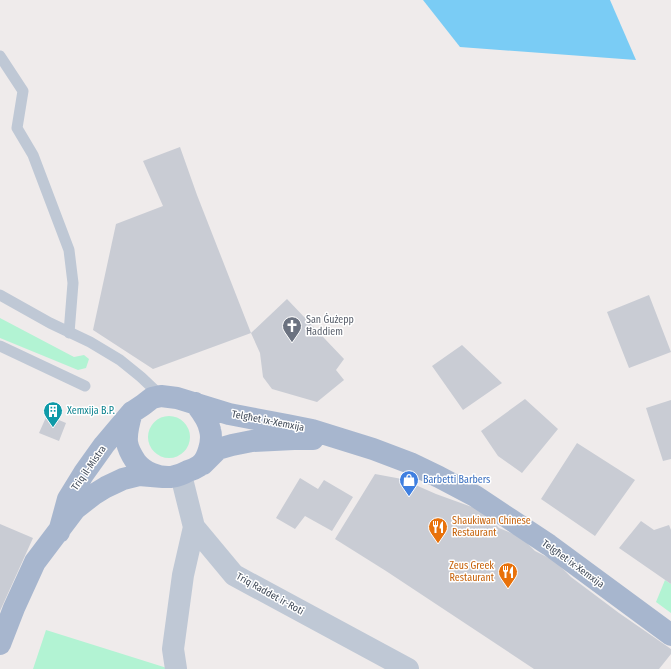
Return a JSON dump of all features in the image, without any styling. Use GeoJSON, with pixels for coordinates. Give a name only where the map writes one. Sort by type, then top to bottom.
{"type":"FeatureCollection","features":[{"type":"Feature","properties":{"kind":"main road"},"geometry":{"type":"LineString","coordinates":[[161,396],[177,398],[195,403],[206,418],[211,430],[211,443],[207,455],[181,473],[149,473],[139,466],[131,455],[127,443],[132,412],[152,398],[161,396]]}},
{"type":"Feature","properties":{"kind":"main road","name":"Telgħet ix-Xemxija"},"geometry":{"type":"LineString","coordinates":[[195,403],[229,414],[312,430],[410,463],[439,477],[475,496],[549,545],[671,636]]}},
{"type":"Feature","properties":{"kind":"main road","name":"Triq il-Mistra"},"geometry":{"type":"LineString","coordinates":[[59,532],[68,499],[84,473],[132,412]]}},
{"type":"Feature","properties":{"kind":"main road","name":"Telgħet ix-Xemxija"},"geometry":{"type":"LineString","coordinates":[[181,473],[218,449],[232,445],[252,441],[294,439],[341,440]]}},
{"type":"Feature","properties":{"kind":"main road","name":"Triq il-Mistra"},"geometry":{"type":"LineString","coordinates":[[0,644],[14,608],[35,562],[75,509],[93,495],[123,479],[139,475],[181,473]]}},
{"type":"Feature","properties":{"kind":"street","name":"Triq Raddet ir-Roti"},"geometry":{"type":"LineString","coordinates":[[181,473],[194,527],[234,575],[408,669]]}},
{"type":"Feature","properties":{"kind":"street"},"geometry":{"type":"LineString","coordinates":[[174,659],[183,575],[194,527]]}},
{"type":"Feature","properties":{"kind":"lane"},"geometry":{"type":"LineString","coordinates":[[0,56],[22,91],[17,128],[33,155],[69,250],[73,283],[69,332]]}},
{"type":"Feature","properties":{"kind":"lane"},"geometry":{"type":"LineString","coordinates":[[0,295],[50,323],[90,342],[120,360],[161,396]]}},
{"type":"Feature","properties":{"kind":"lane"},"geometry":{"type":"LineString","coordinates":[[0,346],[85,386]]}},
{"type":"Feature","properties":{"kind":"lane"},"geometry":{"type":"LineString","coordinates":[[174,659],[184,669]]}},
{"type":"Feature","properties":{"kind":"green space"},"geometry":{"type":"Polygon","coordinates":[[[0,318],[74,357],[84,355],[89,359],[86,368],[78,370],[0,338],[0,318]]]}},
{"type":"Feature","properties":{"kind":"green space"},"geometry":{"type":"Polygon","coordinates":[[[165,416],[173,416],[181,419],[187,425],[190,437],[187,449],[181,455],[173,458],[165,458],[157,455],[151,449],[148,441],[148,433],[151,425],[157,419],[165,416]]]}},
{"type":"Feature","properties":{"kind":"green space"},"geometry":{"type":"Polygon","coordinates":[[[665,580],[671,584],[671,613],[656,602],[665,580]]]}},
{"type":"Feature","properties":{"kind":"green space"},"geometry":{"type":"Polygon","coordinates":[[[46,630],[167,668],[167,669],[33,669],[46,630]]]}},
{"type":"Feature","properties":{"kind":"water"},"geometry":{"type":"Polygon","coordinates":[[[423,0],[610,0],[636,60],[460,47],[423,0]]]}},
{"type":"Feature","properties":{"kind":"building"},"geometry":{"type":"Polygon","coordinates":[[[180,147],[197,195],[251,333],[153,369],[93,330],[116,224],[163,206],[143,161],[180,147]]]}},
{"type":"Feature","properties":{"kind":"building"},"geometry":{"type":"Polygon","coordinates":[[[649,295],[671,352],[629,368],[607,312],[649,295]]]}},
{"type":"Feature","properties":{"kind":"building","name":"San Ġużepp Ħaddiem"},"geometry":{"type":"Polygon","coordinates":[[[287,299],[344,359],[336,370],[344,380],[317,402],[272,389],[263,377],[260,353],[251,333],[287,299]]]}},
{"type":"Feature","properties":{"kind":"building"},"geometry":{"type":"Polygon","coordinates":[[[462,345],[502,383],[463,410],[432,366],[462,345]]]}},
{"type":"Feature","properties":{"kind":"building"},"geometry":{"type":"Polygon","coordinates":[[[525,399],[558,429],[522,473],[498,456],[481,431],[525,399]]]}},
{"type":"Feature","properties":{"kind":"building"},"geometry":{"type":"Polygon","coordinates":[[[671,400],[671,459],[663,461],[646,408],[671,400]]]}},
{"type":"Feature","properties":{"kind":"building","name":"Xemxija B.P."},"geometry":{"type":"Polygon","coordinates":[[[47,415],[66,423],[59,441],[39,433],[47,415]]]}},
{"type":"Feature","properties":{"kind":"building"},"geometry":{"type":"Polygon","coordinates":[[[577,443],[635,480],[595,536],[541,499],[577,443]]]}},
{"type":"Feature","properties":{"kind":"building"},"geometry":{"type":"Polygon","coordinates":[[[375,474],[402,479],[436,494],[483,511],[499,528],[521,537],[535,551],[555,561],[571,577],[671,649],[671,654],[659,669],[534,669],[335,539],[375,474]]]}},
{"type":"Feature","properties":{"kind":"building"},"geometry":{"type":"Polygon","coordinates":[[[300,478],[318,489],[324,480],[353,497],[332,531],[305,516],[295,529],[276,518],[300,478]]]}},
{"type":"Feature","properties":{"kind":"building"},"geometry":{"type":"Polygon","coordinates":[[[641,521],[654,530],[669,525],[671,530],[671,584],[619,548],[641,521]]]}},
{"type":"Feature","properties":{"kind":"building"},"geometry":{"type":"Polygon","coordinates":[[[0,524],[33,538],[0,611],[0,524]]]}},
{"type":"Feature","properties":{"kind":"place","name":"San Ġużepp Ħaddiem"},"geometry":{"type":"Point","coordinates":[292,343]}},
{"type":"Feature","properties":{"kind":"place","name":"Xemxija B.P."},"geometry":{"type":"Point","coordinates":[53,428]}},
{"type":"Feature","properties":{"kind":"place","name":"Barbetti Barbers"},"geometry":{"type":"Point","coordinates":[409,497]}},
{"type":"Feature","properties":{"kind":"place","name":"Shaukiwan Chinese Restaurant"},"geometry":{"type":"Point","coordinates":[438,544]}},
{"type":"Feature","properties":{"kind":"place","name":"Zeus Greek Restaurant"},"geometry":{"type":"Point","coordinates":[508,589]}}]}
